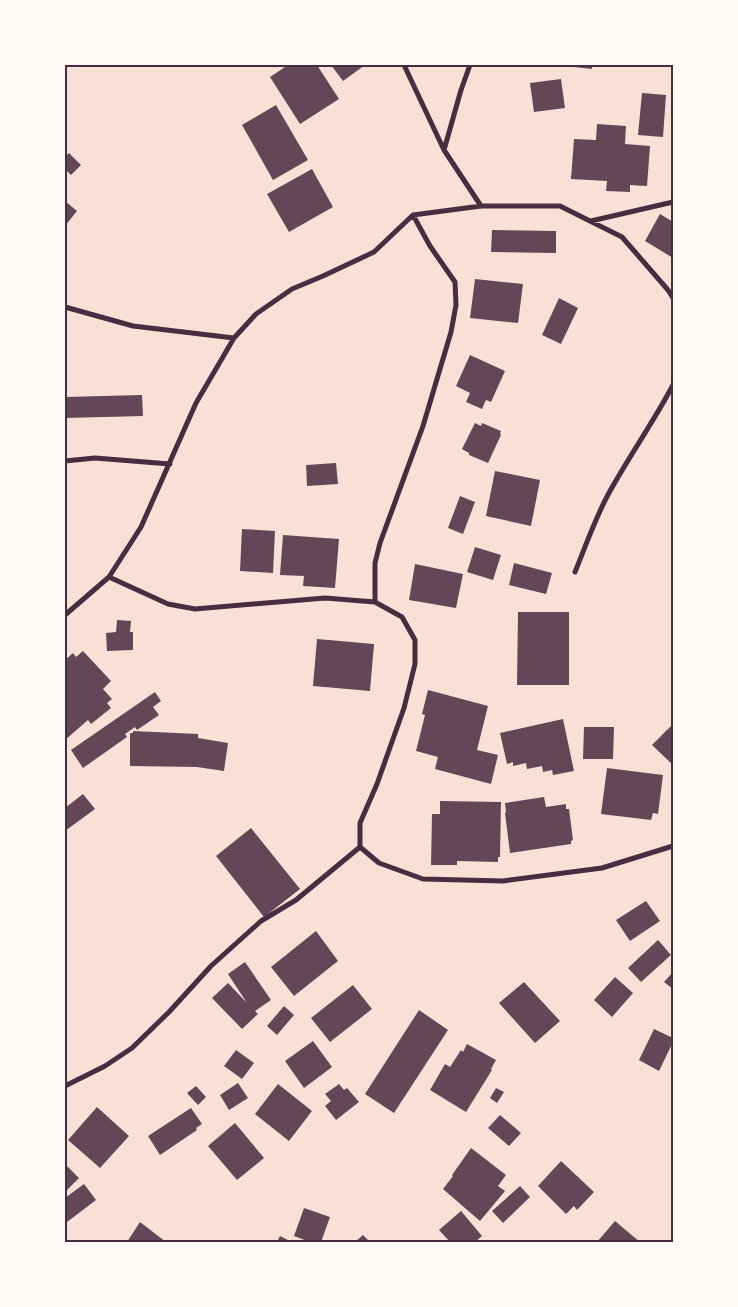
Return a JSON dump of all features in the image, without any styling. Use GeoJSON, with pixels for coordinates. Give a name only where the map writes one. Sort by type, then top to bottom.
{"type":"FeatureCollection","features":[{"type":"Feature","properties":{"kind":"street"},"geometry":{"type":"LineString","coordinates":[[404,65],[444,150],[481,206]]}},
{"type":"Feature","properties":{"kind":"street"},"geometry":{"type":"LineString","coordinates":[[444,150],[470,65]]}},
{"type":"Feature","properties":{"kind":"street"},"geometry":{"type":"LineString","coordinates":[[590,221],[673,202]]}},
{"type":"Feature","properties":{"kind":"street"},"geometry":{"type":"LineString","coordinates":[[65,615],[108,577],[141,527],[196,403],[234,338],[256,314],[292,289],[374,252],[413,215],[481,206],[560,206],[622,237],[673,298]]}},
{"type":"Feature","properties":{"kind":"street"},"geometry":{"type":"LineString","coordinates":[[374,602],[375,563],[380,543],[423,426],[452,332],[456,305],[455,282],[430,246],[413,215]]}},
{"type":"Feature","properties":{"kind":"street"},"geometry":{"type":"LineString","coordinates":[[65,307],[133,326],[234,338]]}},
{"type":"Feature","properties":{"kind":"street"},"geometry":{"type":"LineString","coordinates":[[575,572],[610,491],[644,437],[673,385]]}},
{"type":"Feature","properties":{"kind":"street"},"geometry":{"type":"LineString","coordinates":[[65,460],[95,458],[170,464]]}},
{"type":"Feature","properties":{"kind":"street"},"geometry":{"type":"LineString","coordinates":[[108,577],[168,604],[195,609],[325,598],[374,602],[402,617],[415,640],[415,664],[404,708],[360,822],[360,848]]}},
{"type":"Feature","properties":{"kind":"street"},"geometry":{"type":"LineString","coordinates":[[360,848],[379,863],[423,879],[503,881],[602,868],[673,846]]}},
{"type":"Feature","properties":{"kind":"street"},"geometry":{"type":"LineString","coordinates":[[65,1086],[105,1066],[132,1048],[169,1012],[211,966],[261,921],[296,900],[360,848]]}},
{"type":"Feature","properties":{"kind":"building"},"geometry":{"type":"Polygon","coordinates":[[[288,65],[317,65],[339,99],[300,124],[270,77],[288,65]]]}},
{"type":"Feature","properties":{"kind":"building"},"geometry":{"type":"Polygon","coordinates":[[[331,65],[365,65],[343,81],[331,65]]]}},
{"type":"Feature","properties":{"kind":"building"},"geometry":{"type":"Polygon","coordinates":[[[592,65],[592,69],[565,66],[592,65]]]}},
{"type":"Feature","properties":{"kind":"building"},"geometry":{"type":"Polygon","coordinates":[[[561,79],[565,108],[534,112],[530,83],[561,79]]]}},
{"type":"Feature","properties":{"kind":"building"},"geometry":{"type":"Polygon","coordinates":[[[642,93],[666,95],[663,137],[638,135],[642,93]]]}},
{"type":"Feature","properties":{"kind":"building"},"geometry":{"type":"Polygon","coordinates":[[[276,105],[308,160],[273,180],[242,125],[276,105]]]}},
{"type":"Feature","properties":{"kind":"building"},"geometry":{"type":"Polygon","coordinates":[[[597,124],[626,126],[625,144],[650,146],[647,186],[630,185],[630,192],[606,191],[607,181],[571,179],[574,139],[596,140],[597,124]]]}},
{"type":"Feature","properties":{"kind":"building"},"geometry":{"type":"Polygon","coordinates":[[[69,153],[81,165],[71,175],[65,169],[65,157],[69,153]]]}},
{"type":"Feature","properties":{"kind":"building"},"geometry":{"type":"Polygon","coordinates":[[[312,169],[333,207],[289,232],[267,194],[312,169]]]}},
{"type":"Feature","properties":{"kind":"building"},"geometry":{"type":"Polygon","coordinates":[[[65,201],[77,211],[65,226],[65,201]]]}},
{"type":"Feature","properties":{"kind":"building"},"geometry":{"type":"Polygon","coordinates":[[[660,214],[673,222],[673,258],[645,241],[660,214]]]}},
{"type":"Feature","properties":{"kind":"building"},"geometry":{"type":"Polygon","coordinates":[[[492,230],[556,231],[556,253],[491,252],[492,230]]]}},
{"type":"Feature","properties":{"kind":"building"},"geometry":{"type":"Polygon","coordinates":[[[475,279],[523,284],[518,323],[470,318],[475,279]]]}},
{"type":"Feature","properties":{"kind":"building"},"geometry":{"type":"Polygon","coordinates":[[[559,298],[578,308],[561,344],[542,335],[559,298]]]}},
{"type":"Feature","properties":{"kind":"building"},"geometry":{"type":"Polygon","coordinates":[[[470,355],[505,371],[491,402],[486,400],[482,409],[466,402],[470,393],[456,386],[470,355]]]}},
{"type":"Feature","properties":{"kind":"building"},"geometry":{"type":"Polygon","coordinates":[[[142,395],[143,416],[65,418],[65,397],[142,395]]]}},
{"type":"Feature","properties":{"kind":"building"},"geometry":{"type":"Polygon","coordinates":[[[475,423],[481,426],[482,423],[501,431],[501,435],[488,463],[469,455],[469,453],[462,449],[475,423]]]}},
{"type":"Feature","properties":{"kind":"building"},"geometry":{"type":"Polygon","coordinates":[[[336,463],[338,484],[307,486],[306,465],[336,463]]]}},
{"type":"Feature","properties":{"kind":"building"},"geometry":{"type":"Polygon","coordinates":[[[495,471],[540,480],[531,526],[486,516],[495,471]]]}},
{"type":"Feature","properties":{"kind":"building"},"geometry":{"type":"Polygon","coordinates":[[[460,496],[475,502],[463,534],[448,528],[460,496]]]}},
{"type":"Feature","properties":{"kind":"building"},"geometry":{"type":"Polygon","coordinates":[[[242,529],[275,531],[273,573],[240,571],[242,529]]]}},
{"type":"Feature","properties":{"kind":"building"},"geometry":{"type":"Polygon","coordinates":[[[283,535],[339,539],[335,588],[303,586],[304,576],[280,575],[283,535]]]}},
{"type":"Feature","properties":{"kind":"building"},"geometry":{"type":"Polygon","coordinates":[[[475,547],[501,555],[493,580],[467,572],[475,547]]]}},
{"type":"Feature","properties":{"kind":"building"},"geometry":{"type":"Polygon","coordinates":[[[514,563],[552,573],[546,594],[509,585],[514,563]]]}},
{"type":"Feature","properties":{"kind":"building"},"geometry":{"type":"Polygon","coordinates":[[[415,564],[463,574],[456,608],[409,600],[415,564]]]}},
{"type":"Feature","properties":{"kind":"building"},"geometry":{"type":"Polygon","coordinates":[[[518,612],[569,612],[569,685],[517,685],[518,612]]]}},
{"type":"Feature","properties":{"kind":"building"},"geometry":{"type":"Polygon","coordinates":[[[117,620],[131,621],[130,632],[133,632],[133,650],[107,651],[106,633],[116,632],[117,620]]]}},
{"type":"Feature","properties":{"kind":"building"},"geometry":{"type":"Polygon","coordinates":[[[317,639],[374,644],[370,691],[313,686],[317,639]]]}},
{"type":"Feature","properties":{"kind":"building"},"geometry":{"type":"Polygon","coordinates":[[[83,651],[111,681],[103,689],[112,699],[107,703],[111,708],[91,724],[88,720],[65,740],[65,660],[73,653],[76,657],[83,651]]]}},
{"type":"Feature","properties":{"kind":"building"},"geometry":{"type":"Polygon","coordinates":[[[428,690],[488,706],[477,750],[498,755],[491,784],[435,769],[438,757],[416,751],[425,715],[422,714],[428,690]]]}},
{"type":"Feature","properties":{"kind":"building"},"geometry":{"type":"Polygon","coordinates":[[[155,692],[161,701],[153,707],[159,715],[137,730],[135,727],[125,734],[127,737],[83,768],[71,750],[155,692]]]}},
{"type":"Feature","properties":{"kind":"building"},"geometry":{"type":"Polygon","coordinates":[[[563,719],[574,771],[553,775],[552,770],[543,772],[542,766],[527,769],[526,763],[513,766],[513,762],[507,764],[500,733],[563,719]]]}},
{"type":"Feature","properties":{"kind":"building"},"geometry":{"type":"Polygon","coordinates":[[[673,724],[673,765],[652,745],[673,724]]]}},
{"type":"Feature","properties":{"kind":"building"},"geometry":{"type":"Polygon","coordinates":[[[584,727],[614,727],[613,759],[583,759],[584,727]]]}},
{"type":"Feature","properties":{"kind":"building"},"geometry":{"type":"Polygon","coordinates":[[[133,731],[198,734],[198,738],[228,743],[224,771],[197,767],[130,766],[130,733],[133,733],[133,731]]]}},
{"type":"Feature","properties":{"kind":"building"},"geometry":{"type":"Polygon","coordinates":[[[607,768],[663,775],[658,814],[653,813],[651,820],[601,814],[607,768]]]}},
{"type":"Feature","properties":{"kind":"building"},"geometry":{"type":"Polygon","coordinates":[[[83,794],[95,809],[65,831],[65,808],[83,794]]]}},
{"type":"Feature","properties":{"kind":"building"},"geometry":{"type":"Polygon","coordinates":[[[544,797],[546,807],[566,804],[566,809],[569,809],[573,840],[571,844],[510,853],[505,803],[544,797]]]}},
{"type":"Feature","properties":{"kind":"building"},"geometry":{"type":"Polygon","coordinates":[[[440,801],[501,802],[500,857],[498,857],[498,862],[457,861],[457,865],[431,865],[432,814],[440,814],[440,801]]]}},
{"type":"Feature","properties":{"kind":"building"},"geometry":{"type":"Polygon","coordinates":[[[251,828],[300,889],[264,917],[216,856],[251,828]]]}},
{"type":"Feature","properties":{"kind":"building"},"geometry":{"type":"Polygon","coordinates":[[[646,901],[660,921],[630,941],[616,920],[646,901]]]}},
{"type":"Feature","properties":{"kind":"building"},"geometry":{"type":"Polygon","coordinates":[[[316,931],[338,961],[294,996],[271,967],[316,931]]]}},
{"type":"Feature","properties":{"kind":"building"},"geometry":{"type":"Polygon","coordinates":[[[658,940],[671,955],[641,982],[628,968],[658,940]]]}},
{"type":"Feature","properties":{"kind":"building"},"geometry":{"type":"Polygon","coordinates":[[[245,962],[271,1000],[255,1011],[258,1014],[242,1029],[212,998],[228,983],[247,1003],[228,974],[245,962]]]}},
{"type":"Feature","properties":{"kind":"building"},"geometry":{"type":"Polygon","coordinates":[[[673,972],[673,989],[664,982],[673,972]]]}},
{"type":"Feature","properties":{"kind":"building"},"geometry":{"type":"Polygon","coordinates":[[[615,977],[633,993],[612,1017],[594,1000],[615,977]]]}},
{"type":"Feature","properties":{"kind":"building"},"geometry":{"type":"Polygon","coordinates":[[[524,982],[560,1021],[535,1043],[499,1003],[524,982]]]}},
{"type":"Feature","properties":{"kind":"building"},"geometry":{"type":"Polygon","coordinates":[[[353,985],[372,1009],[330,1042],[311,1018],[353,985]]]}},
{"type":"Feature","properties":{"kind":"building"},"geometry":{"type":"Polygon","coordinates":[[[284,1006],[294,1015],[277,1035],[267,1026],[284,1006]]]}},
{"type":"Feature","properties":{"kind":"building"},"geometry":{"type":"Polygon","coordinates":[[[419,1010],[448,1030],[394,1113],[365,1094],[419,1010]]]}},
{"type":"Feature","properties":{"kind":"building"},"geometry":{"type":"Polygon","coordinates":[[[654,1029],[673,1038],[673,1042],[659,1071],[639,1060],[654,1029]]]}},
{"type":"Feature","properties":{"kind":"building"},"geometry":{"type":"Polygon","coordinates":[[[313,1041],[332,1067],[304,1088],[285,1061],[313,1041]]]}},
{"type":"Feature","properties":{"kind":"building"},"geometry":{"type":"Polygon","coordinates":[[[467,1044],[496,1060],[492,1070],[466,1112],[430,1090],[445,1064],[450,1067],[461,1050],[463,1052],[467,1044]]]}},
{"type":"Feature","properties":{"kind":"building"},"geometry":{"type":"Polygon","coordinates":[[[236,1050],[254,1063],[242,1079],[224,1066],[236,1050]]]}},
{"type":"Feature","properties":{"kind":"building"},"geometry":{"type":"Polygon","coordinates":[[[238,1083],[248,1098],[229,1110],[220,1095],[238,1083]]]}},
{"type":"Feature","properties":{"kind":"building"},"geometry":{"type":"Polygon","coordinates":[[[278,1084],[312,1111],[289,1141],[255,1114],[278,1084]]]}},
{"type":"Feature","properties":{"kind":"building"},"geometry":{"type":"Polygon","coordinates":[[[339,1084],[344,1090],[347,1088],[359,1102],[336,1120],[325,1106],[331,1101],[325,1094],[339,1084]]]}},
{"type":"Feature","properties":{"kind":"building"},"geometry":{"type":"Polygon","coordinates":[[[196,1086],[206,1097],[198,1105],[187,1093],[196,1086]]]}},
{"type":"Feature","properties":{"kind":"building"},"geometry":{"type":"Polygon","coordinates":[[[496,1088],[504,1092],[497,1103],[490,1098],[496,1088]]]}},
{"type":"Feature","properties":{"kind":"building"},"geometry":{"type":"Polygon","coordinates":[[[97,1107],[129,1136],[100,1168],[68,1140],[97,1107]]]}},
{"type":"Feature","properties":{"kind":"building"},"geometry":{"type":"Polygon","coordinates":[[[191,1108],[202,1124],[196,1128],[197,1130],[160,1155],[148,1136],[191,1108]]]}},
{"type":"Feature","properties":{"kind":"building"},"geometry":{"type":"Polygon","coordinates":[[[500,1115],[521,1133],[509,1146],[488,1128],[500,1115]]]}},
{"type":"Feature","properties":{"kind":"building"},"geometry":{"type":"Polygon","coordinates":[[[235,1123],[264,1158],[237,1180],[208,1146],[235,1123]]]}},
{"type":"Feature","properties":{"kind":"building"},"geometry":{"type":"Polygon","coordinates":[[[471,1148],[506,1175],[498,1186],[505,1191],[480,1221],[443,1189],[471,1148]]]}},
{"type":"Feature","properties":{"kind":"building"},"geometry":{"type":"Polygon","coordinates":[[[561,1161],[594,1192],[577,1210],[574,1206],[566,1214],[538,1186],[561,1161]]]}},
{"type":"Feature","properties":{"kind":"building"},"geometry":{"type":"Polygon","coordinates":[[[65,1164],[79,1178],[65,1192],[65,1164]]]}},
{"type":"Feature","properties":{"kind":"building"},"geometry":{"type":"Polygon","coordinates":[[[84,1184],[96,1200],[67,1222],[65,1220],[65,1198],[84,1184]]]}},
{"type":"Feature","properties":{"kind":"building"},"geometry":{"type":"Polygon","coordinates":[[[520,1186],[530,1197],[503,1223],[492,1211],[520,1186]]]}},
{"type":"Feature","properties":{"kind":"building"},"geometry":{"type":"Polygon","coordinates":[[[304,1208],[330,1217],[321,1242],[310,1242],[294,1236],[304,1208]]]}},
{"type":"Feature","properties":{"kind":"building"},"geometry":{"type":"Polygon","coordinates":[[[461,1211],[482,1236],[475,1242],[450,1242],[439,1230],[461,1211]]]}},
{"type":"Feature","properties":{"kind":"building"},"geometry":{"type":"Polygon","coordinates":[[[615,1221],[640,1242],[597,1242],[615,1221]]]}},
{"type":"Feature","properties":{"kind":"building"},"geometry":{"type":"Polygon","coordinates":[[[140,1222],[166,1242],[127,1242],[140,1222]]]}},
{"type":"Feature","properties":{"kind":"building"},"geometry":{"type":"Polygon","coordinates":[[[363,1235],[370,1242],[355,1242],[363,1235]]]}},
{"type":"Feature","properties":{"kind":"building"},"geometry":{"type":"Polygon","coordinates":[[[280,1236],[292,1242],[277,1242],[280,1236]]]}}]}
